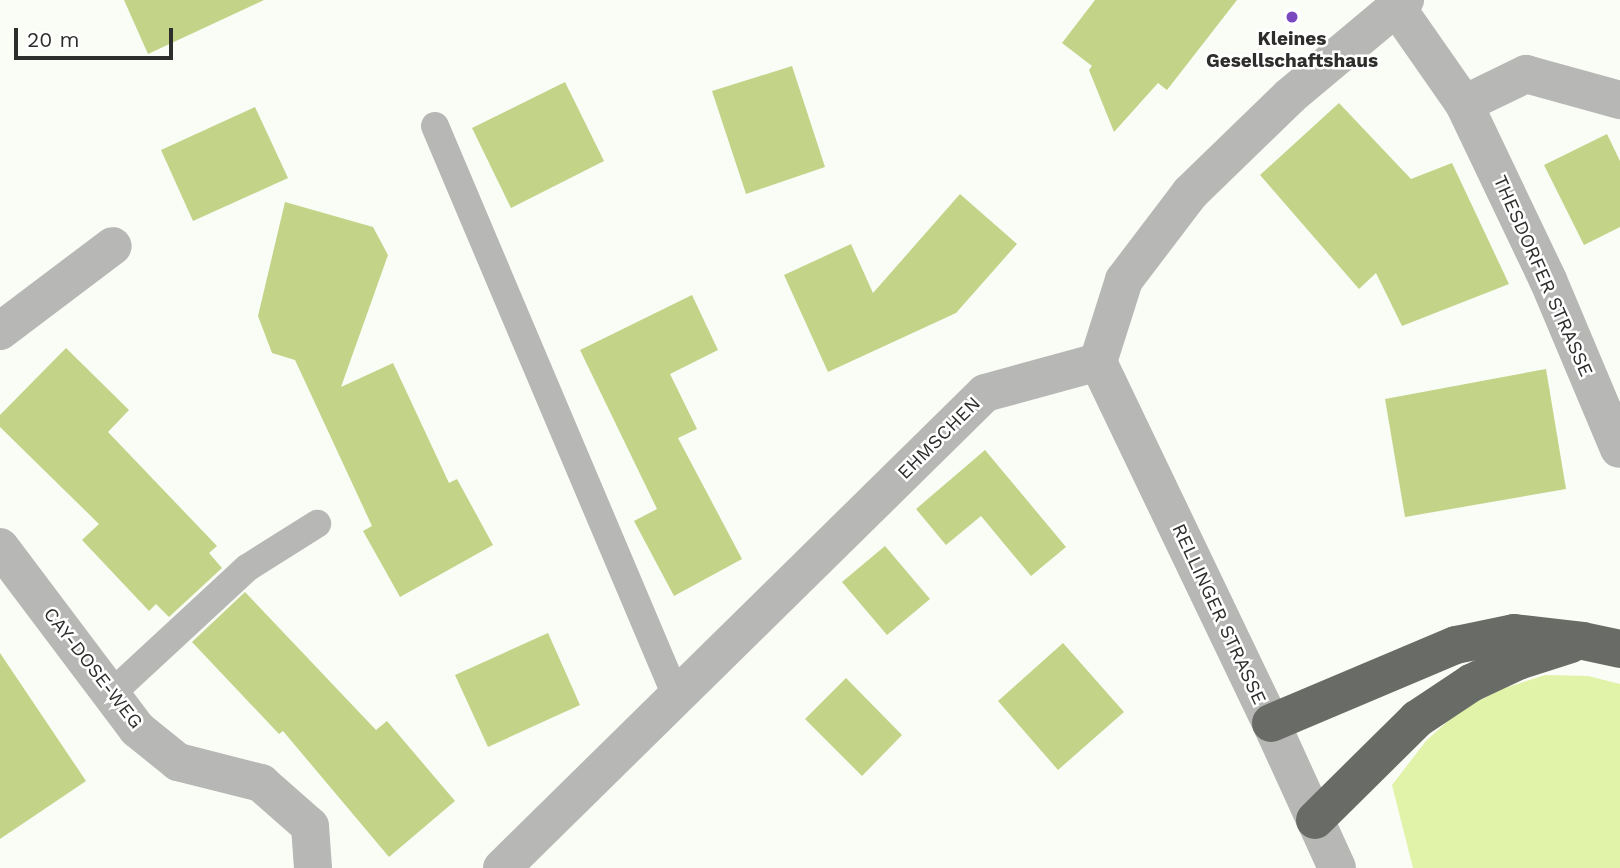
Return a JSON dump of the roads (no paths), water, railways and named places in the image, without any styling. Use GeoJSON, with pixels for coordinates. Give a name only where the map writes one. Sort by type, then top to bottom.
{"type":"FeatureCollection","features":[{"type":"Feature","properties":{"kind":"highway"},"geometry":{"type":"LineString","coordinates":[[1271,723],[1456,645],[1514,632],[1620,649]]}},
{"type":"Feature","properties":{"kind":"highway"},"geometry":{"type":"LineString","coordinates":[[1315,820],[1417,719],[1471,683],[1518,661],[1583,641]]}},
{"type":"Feature","properties":{"kind":"street","name":"THESDORFER STRASSE"},"geometry":{"type":"LineString","coordinates":[[1401,4],[1464,104],[1548,280],[1619,449]]}},
{"type":"Feature","properties":{"kind":"street"},"geometry":{"type":"LineString","coordinates":[[1098,362],[1124,280],[1190,193],[1290,96],[1401,4]]}},
{"type":"Feature","properties":{"kind":"street"},"geometry":{"type":"LineString","coordinates":[[1464,104],[1526,74],[1620,100]]}},
{"type":"Feature","properties":{"kind":"street"},"geometry":{"type":"LineString","coordinates":[[0,331],[113,246]]}},
{"type":"Feature","properties":{"kind":"street","name":"EHMSCHEN"},"geometry":{"type":"LineString","coordinates":[[502,868],[985,393],[1098,362]]}},
{"type":"Feature","properties":{"kind":"street","name":"RELLINGER STRASSE"},"geometry":{"type":"LineString","coordinates":[[1098,362],[1271,723],[1337,868]]}},
{"type":"Feature","properties":{"kind":"street","name":"CAY-DOSE-WEG"},"geometry":{"type":"LineString","coordinates":[[0,547],[137,729],[178,762],[261,783],[310,826],[313,868]]}},
{"type":"Feature","properties":{"kind":"lane"},"geometry":{"type":"LineString","coordinates":[[435,126],[677,698]]}},
{"type":"Feature","properties":{"kind":"lane"},"geometry":{"type":"LineString","coordinates":[[111,693],[247,568],[317,524]]}},
{"type":"Feature","properties":{"kind":"place","name":"Kleines Gesellschaftshaus"},"geometry":{"type":"Point","coordinates":[1292,17]}}]}
